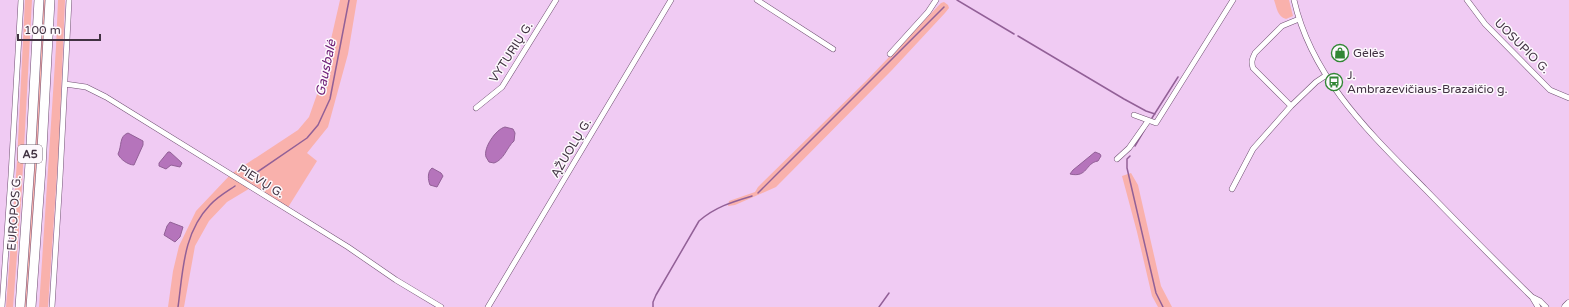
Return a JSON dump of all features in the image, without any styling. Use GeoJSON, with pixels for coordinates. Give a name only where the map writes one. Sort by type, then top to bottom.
{"type":"FeatureCollection","features":[{"type":"Feature","properties":{"kind":"highway","name":"EUROPOS G."},"geometry":{"type":"LineString","coordinates":[[20,307],[31,149],[39,0]]}},
{"type":"Feature","properties":{"kind":"highway","name":"EUROPOS G."},"geometry":{"type":"LineString","coordinates":[[32,307],[43,146],[50,0]]}},
{"type":"Feature","properties":{"kind":"highway"},"geometry":{"type":"LineString","coordinates":[[1566,307],[1569,304]]}},
{"type":"Feature","properties":{"kind":"street"},"geometry":{"type":"LineString","coordinates":[[2,307],[11,184],[21,0]]}},
{"type":"Feature","properties":{"kind":"street"},"geometry":{"type":"LineString","coordinates":[[52,307],[69,0]]}},
{"type":"Feature","properties":{"kind":"street","name":"VYTURIŲ G."},"geometry":{"type":"LineString","coordinates":[[476,108],[502,87],[556,0]]}},
{"type":"Feature","properties":{"kind":"street","name":"ĄŽUOLŲ G."},"geometry":{"type":"LineString","coordinates":[[488,307],[671,0]]}},
{"type":"Feature","properties":{"kind":"street"},"geometry":{"type":"LineString","coordinates":[[757,0],[833,49]]}},
{"type":"Feature","properties":{"kind":"street"},"geometry":{"type":"LineString","coordinates":[[890,54],[928,12],[936,0]]}},
{"type":"Feature","properties":{"kind":"street"},"geometry":{"type":"LineString","coordinates":[[1134,116],[1156,123],[1234,0]]}},
{"type":"Feature","properties":{"kind":"street"},"geometry":{"type":"LineString","coordinates":[[1294,0],[1298,19],[1325,76],[1350,110],[1372,135],[1532,297],[1538,307]]}},
{"type":"Feature","properties":{"kind":"street","name":"UOSUPIO G."},"geometry":{"type":"LineString","coordinates":[[1467,0],[1485,24],[1550,90],[1569,98]]}},
{"type":"Feature","properties":{"kind":"street"},"geometry":{"type":"LineString","coordinates":[[1291,106],[1253,68],[1251,62],[1255,53],[1282,26],[1298,19]]}},
{"type":"Feature","properties":{"kind":"street"},"geometry":{"type":"LineString","coordinates":[[1232,189],[1253,149],[1291,106],[1316,82],[1325,76]]}},
{"type":"Feature","properties":{"kind":"street","name":"PIEVŲ G."},"geometry":{"type":"LineString","coordinates":[[65,84],[86,87],[106,97],[348,247],[396,280],[441,307]]}},
{"type":"Feature","properties":{"kind":"street"},"geometry":{"type":"LineString","coordinates":[[1117,159],[1129,148],[1148,121]]}},
{"type":"Feature","properties":{"kind":"street"},"geometry":{"type":"LineString","coordinates":[[1532,297],[1540,301],[1546,307]]}},
{"type":"Feature","properties":{"kind":"shaded area"},"geometry":{"type":"Polygon","coordinates":[[[25,0],[32,0],[21,203],[13,307],[6,307],[17,161],[25,0]]]}},
{"type":"Feature","properties":{"kind":"shaded area"},"geometry":{"type":"Polygon","coordinates":[[[42,0],[47,0],[28,307],[23,307],[42,0]]]}},
{"type":"Feature","properties":{"kind":"shaded area"},"geometry":{"type":"Polygon","coordinates":[[[58,0],[65,0],[59,144],[48,307],[39,307],[56,47],[58,0]]]}},
{"type":"Feature","properties":{"kind":"shaded area"},"geometry":{"type":"Polygon","coordinates":[[[340,0],[357,0],[348,54],[328,127],[307,153],[317,161],[287,209],[252,187],[227,202],[209,221],[195,246],[184,307],[168,307],[173,271],[179,246],[196,211],[231,174],[298,130],[309,117],[321,83],[340,0]]]}},
{"type":"Feature","properties":{"kind":"shaded area"},"geometry":{"type":"Polygon","coordinates":[[[1274,0],[1289,0],[1293,16],[1286,19],[1283,18],[1278,11],[1274,0]]]}},
{"type":"Feature","properties":{"kind":"shaded area"},"geometry":{"type":"Polygon","coordinates":[[[944,2],[949,8],[945,13],[892,70],[776,187],[735,205],[728,206],[729,201],[755,192],[758,187],[866,81],[941,3],[944,2]]]}},
{"type":"Feature","properties":{"kind":"shaded area"},"geometry":{"type":"Polygon","coordinates":[[[505,127],[513,129],[515,133],[514,141],[500,159],[494,163],[489,162],[486,157],[486,149],[488,144],[501,128],[505,127]]]}},
{"type":"Feature","properties":{"kind":"shaded area"},"geometry":{"type":"Polygon","coordinates":[[[128,133],[143,141],[143,145],[134,165],[124,161],[118,154],[123,136],[128,133]]]}},
{"type":"Feature","properties":{"kind":"shaded area"},"geometry":{"type":"Polygon","coordinates":[[[168,152],[170,152],[182,163],[180,167],[171,165],[166,169],[159,166],[159,163],[168,152]]]}},
{"type":"Feature","properties":{"kind":"shaded area"},"geometry":{"type":"Polygon","coordinates":[[[1095,152],[1101,156],[1098,161],[1091,164],[1080,174],[1070,174],[1073,170],[1095,152]]]}},
{"type":"Feature","properties":{"kind":"shaded area"},"geometry":{"type":"Polygon","coordinates":[[[432,168],[441,173],[443,176],[437,187],[430,185],[429,183],[428,178],[432,168]]]}},
{"type":"Feature","properties":{"kind":"shaded area"},"geometry":{"type":"Polygon","coordinates":[[[1131,173],[1138,185],[1161,286],[1172,307],[1158,307],[1152,296],[1122,176],[1131,173]]]}},
{"type":"Feature","properties":{"kind":"shaded area"},"geometry":{"type":"Polygon","coordinates":[[[170,222],[183,227],[180,237],[175,242],[164,235],[170,222]]]}},
{"type":"Feature","properties":{"kind":"waterway","name":"Gausbalė"},"geometry":{"type":"LineString","coordinates":[[250,177],[307,138],[318,125],[330,99],[349,0]]}},
{"type":"Feature","properties":{"kind":"waterway"},"geometry":{"type":"LineString","coordinates":[[957,0],[1014,34]]}},
{"type":"Feature","properties":{"kind":"waterway"},"geometry":{"type":"LineString","coordinates":[[758,193],[944,7]]}},
{"type":"Feature","properties":{"kind":"waterway"},"geometry":{"type":"LineString","coordinates":[[1018,36],[1124,99],[1146,111],[1155,114]]}},
{"type":"Feature","properties":{"kind":"waterway"},"geometry":{"type":"LineString","coordinates":[[1152,118],[1178,77]]}},
{"type":"Feature","properties":{"kind":"waterway"},"geometry":{"type":"LineString","coordinates":[[1135,146],[1145,129]]}},
{"type":"Feature","properties":{"kind":"waterway"},"geometry":{"type":"LineString","coordinates":[[1130,156],[1127,159],[1127,168],[1156,293],[1163,307]]}},
{"type":"Feature","properties":{"kind":"waterway","name":"Gausbalė"},"geometry":{"type":"LineString","coordinates":[[178,307],[183,266],[189,240],[194,228],[201,216],[213,202],[235,186]]}},
{"type":"Feature","properties":{"kind":"waterway"},"geometry":{"type":"LineString","coordinates":[[653,307],[653,302],[656,295],[699,221],[718,209],[752,196]]}},
{"type":"Feature","properties":{"kind":"waterway"},"geometry":{"type":"LineString","coordinates":[[879,307],[889,293]]}},
{"type":"Feature","properties":{"kind":"place","name":"Gėlės"},"geometry":{"type":"Point","coordinates":[1340,53]}},
{"type":"Feature","properties":{"kind":"place","name":"J. Ambrazevičiaus-Brazaičio g."},"geometry":{"type":"Point","coordinates":[1334,82]}}]}
